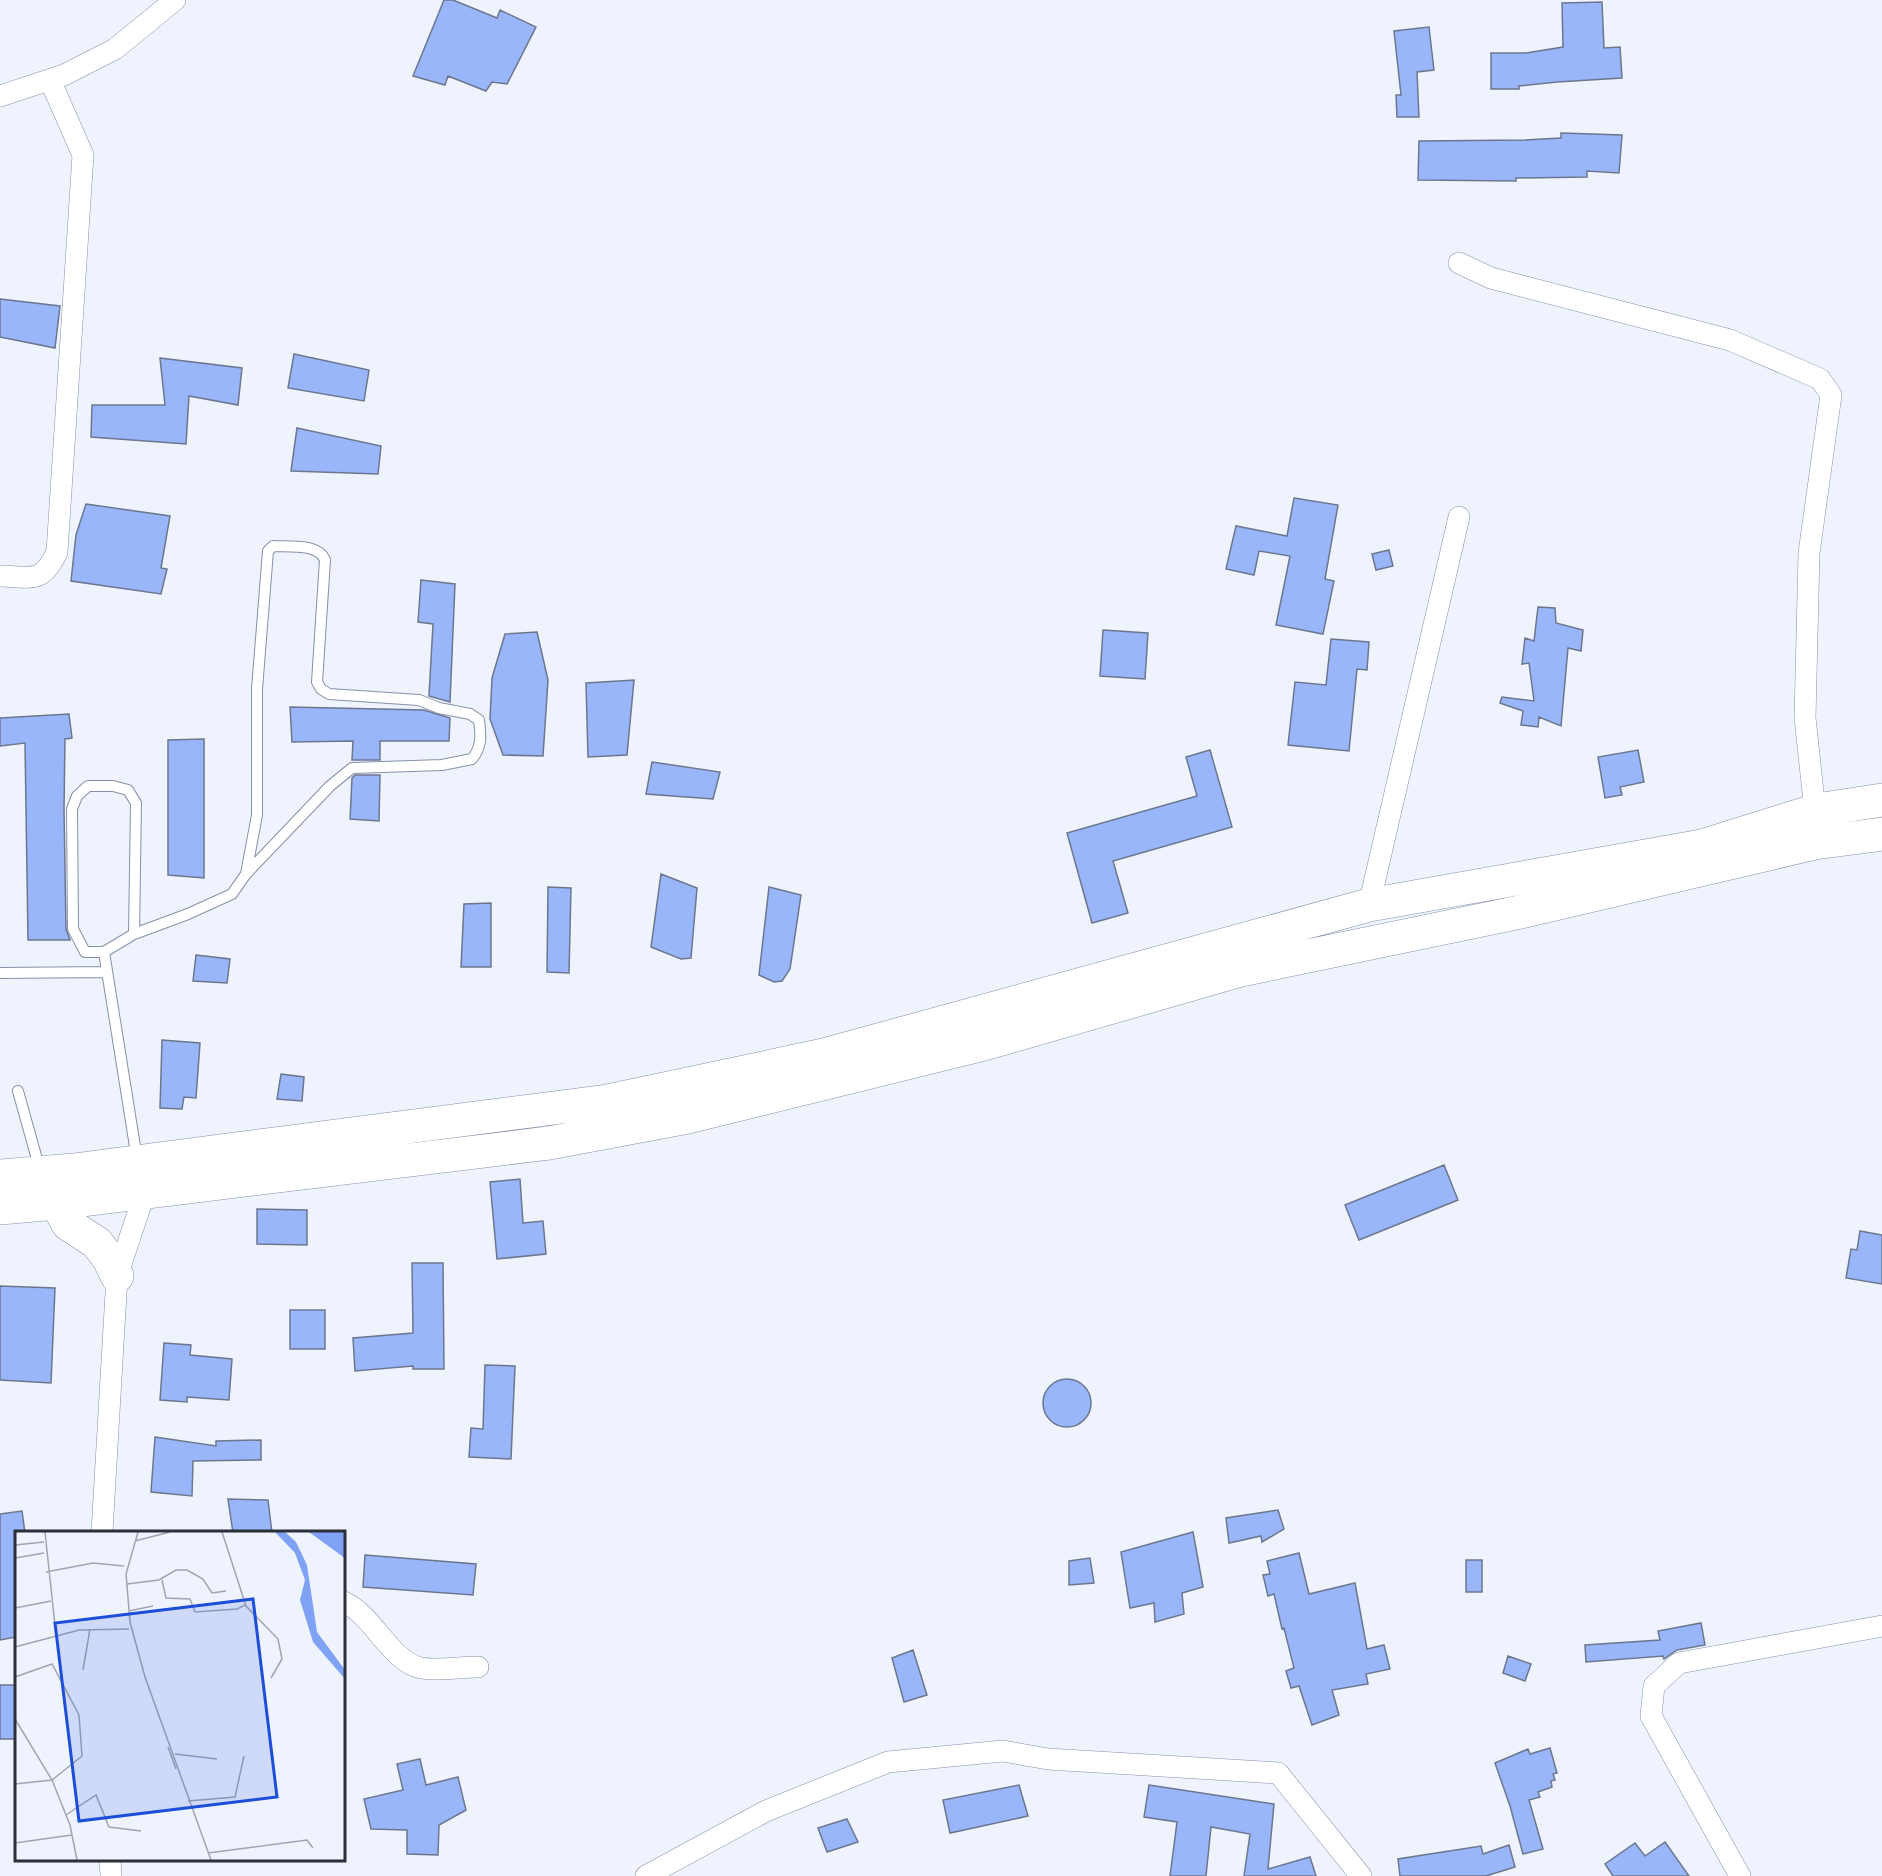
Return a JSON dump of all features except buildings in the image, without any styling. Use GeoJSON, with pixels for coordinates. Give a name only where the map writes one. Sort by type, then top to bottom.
{"type":"FeatureCollection","features":[{"type":"Feature","properties":{"kind":"main road"},"geometry":{"type":"LineString","coordinates":[[0,1208],[57,1203],[141,1177],[608,1101],[732,1075],[824,1055],[1369,905],[1702,846],[1817,810],[1882,800]]}},
{"type":"Feature","properties":{"kind":"main road"},"geometry":{"type":"LineString","coordinates":[[0,1176],[41,1173],[141,1177],[549,1143],[688,1118],[984,1044],[1241,970],[1525,911],[1815,843],[1882,834]]}},
{"type":"Feature","properties":{"kind":"main road"},"geometry":{"type":"LineString","coordinates":[[57,1203],[68,1224],[97,1243],[109,1259],[117,1276]]}},
{"type":"Feature","properties":{"kind":"street"},"geometry":{"type":"LineString","coordinates":[[0,96],[50,80],[115,49],[175,0]]}},
{"type":"Feature","properties":{"kind":"street"},"geometry":{"type":"LineString","coordinates":[[0,576],[35,577],[49,570],[57,552],[83,180],[82,155],[50,80]]}},
{"type":"Feature","properties":{"kind":"street"},"geometry":{"type":"LineString","coordinates":[[1459,263],[1491,278],[1730,340],[1820,379],[1831,396],[1809,553],[1805,718],[1817,810],[1815,843]]}},
{"type":"Feature","properties":{"kind":"street"},"geometry":{"type":"LineString","coordinates":[[1369,905],[1459,516]]}},
{"type":"Feature","properties":{"kind":"street"},"geometry":{"type":"LineString","coordinates":[[102,1531],[117,1276],[141,1177]]}},
{"type":"Feature","properties":{"kind":"street"},"geometry":{"type":"LineString","coordinates":[[345,1603],[367,1618],[408,1662],[422,1668],[478,1667]]}},
{"type":"Feature","properties":{"kind":"street"},"geometry":{"type":"LineString","coordinates":[[1740,1876],[1651,1716],[1654,1686],[1679,1663],[1882,1626]]}},
{"type":"Feature","properties":{"kind":"street"},"geometry":{"type":"LineString","coordinates":[[646,1876],[766,1811],[888,1762],[1003,1751],[1048,1759],[1278,1773],[1360,1876]]}},
{"type":"Feature","properties":{"kind":"street"},"geometry":{"type":"LineString","coordinates":[[110,1861],[111,1876]]}},
{"type":"Feature","properties":{"kind":"lane"},"geometry":{"type":"LineString","coordinates":[[134,934],[136,803],[128,790],[113,786],[88,786],[77,796],[72,809],[73,929],[85,952],[104,952],[134,934],[188,914],[232,894],[246,874],[330,786],[352,768],[442,765],[472,759],[478,751],[481,737],[479,720],[470,714],[439,708],[420,700],[329,694],[321,689],[317,682],[325,560],[322,553],[315,549],[273,546],[268,551],[257,689],[257,815],[246,874]]}},
{"type":"Feature","properties":{"kind":"lane"},"geometry":{"type":"LineString","coordinates":[[104,952],[105,972],[141,1177]]}},
{"type":"Feature","properties":{"kind":"lane"},"geometry":{"type":"LineString","coordinates":[[0,973],[105,972]]}},
{"type":"Feature","properties":{"kind":"lane"},"geometry":{"type":"LineString","coordinates":[[18,1091],[41,1173]]}}]}
